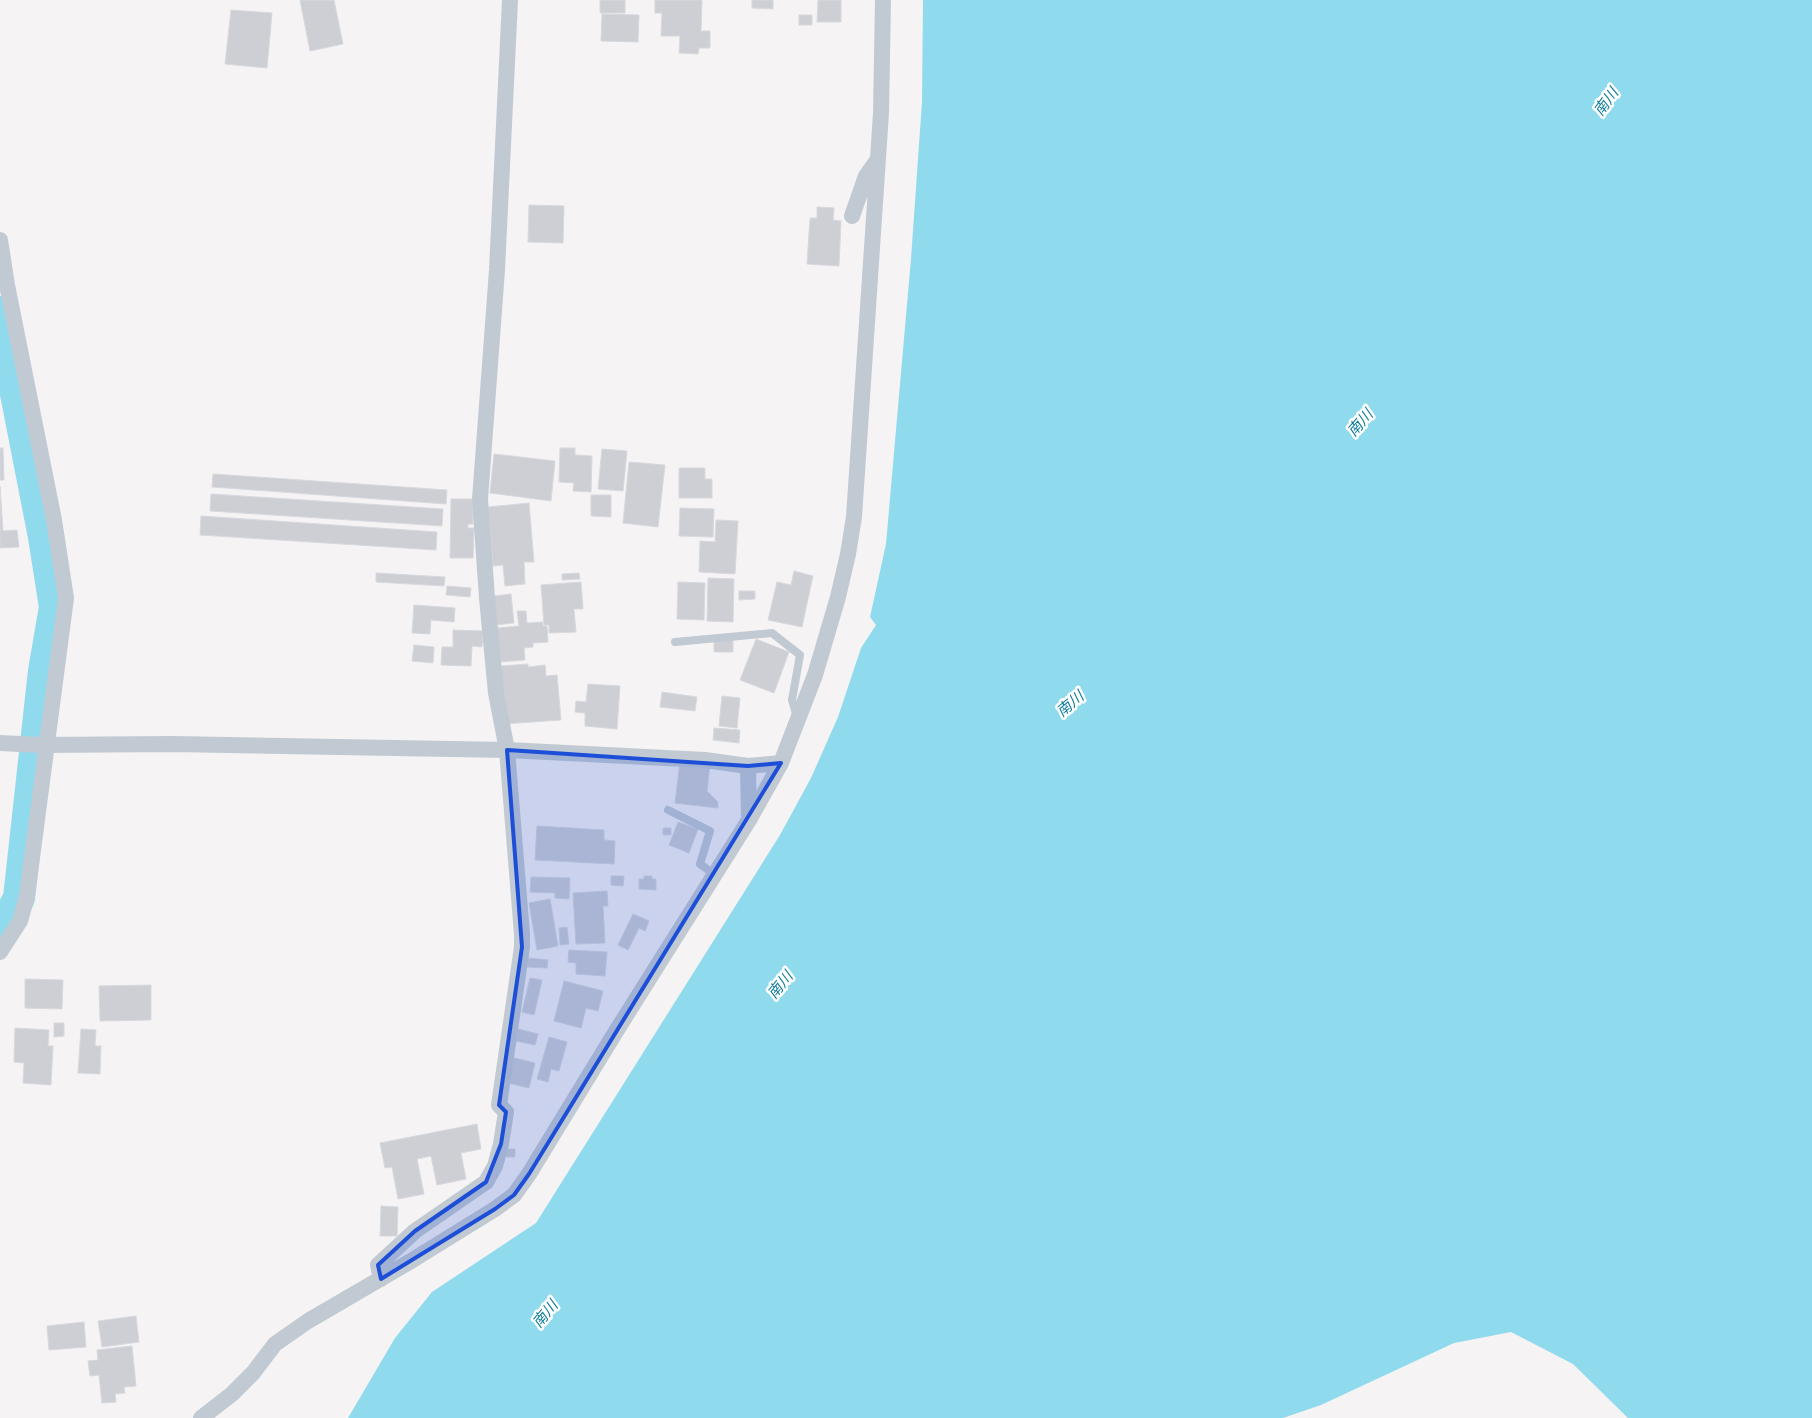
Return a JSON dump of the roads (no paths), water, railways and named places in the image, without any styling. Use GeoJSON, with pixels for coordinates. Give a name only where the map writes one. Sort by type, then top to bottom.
{"type":"FeatureCollection","features":[{"type":"Feature","properties":{"kind":"street"},"geometry":{"type":"LineString","coordinates":[[381,1279],[378,1265],[415,1231],[486,1182],[496,1166],[506,1112],[499,1106],[522,947],[507,750],[496,693],[480,499],[498,270],[510,0]]}},
{"type":"Feature","properties":{"kind":"street"},"geometry":{"type":"LineString","coordinates":[[201,1418],[232,1394],[253,1373],[275,1344],[308,1321],[381,1279],[495,1209],[514,1195],[529,1174],[749,820],[781,763],[815,675],[838,597],[854,517],[881,114],[883,0]]}},
{"type":"Feature","properties":{"kind":"street"},"geometry":{"type":"LineString","coordinates":[[852,216],[866,176],[878,159]]}},
{"type":"Feature","properties":{"kind":"street"},"geometry":{"type":"LineString","coordinates":[[0,240],[7,285],[54,520],[66,598],[38,744],[27,896],[20,921],[0,952]]}},
{"type":"Feature","properties":{"kind":"street"},"geometry":{"type":"LineString","coordinates":[[0,744],[172,744],[507,750],[705,760],[748,766],[781,763]]}},
{"type":"Feature","properties":{"kind":"street"},"geometry":{"type":"LineString","coordinates":[[748,766],[749,820]]}},
{"type":"Feature","properties":{"kind":"lane"},"geometry":{"type":"LineString","coordinates":[[675,642],[772,633],[800,655],[792,700],[798,721]]}},
{"type":"Feature","properties":{"kind":"lane"},"geometry":{"type":"LineString","coordinates":[[668,810],[710,831],[700,864],[715,875]]}},
{"type":"Feature","properties":{"kind":"water","name":"南川"},"geometry":{"type":"Polygon","coordinates":[[[923,0],[1812,0],[1812,1418],[1628,1418],[1573,1364],[1511,1332],[1454,1343],[1321,1405],[1283,1418],[348,1418],[395,1338],[432,1292],[536,1223],[780,835],[811,778],[838,717],[861,648],[876,625],[870,617],[886,544],[911,259],[922,102],[923,0]]]}},
{"type":"Feature","properties":{"kind":"waterway"},"geometry":{"type":"LineString","coordinates":[[0,312],[44,537],[55,607],[44,671],[19,898],[0,934]]}}]}
